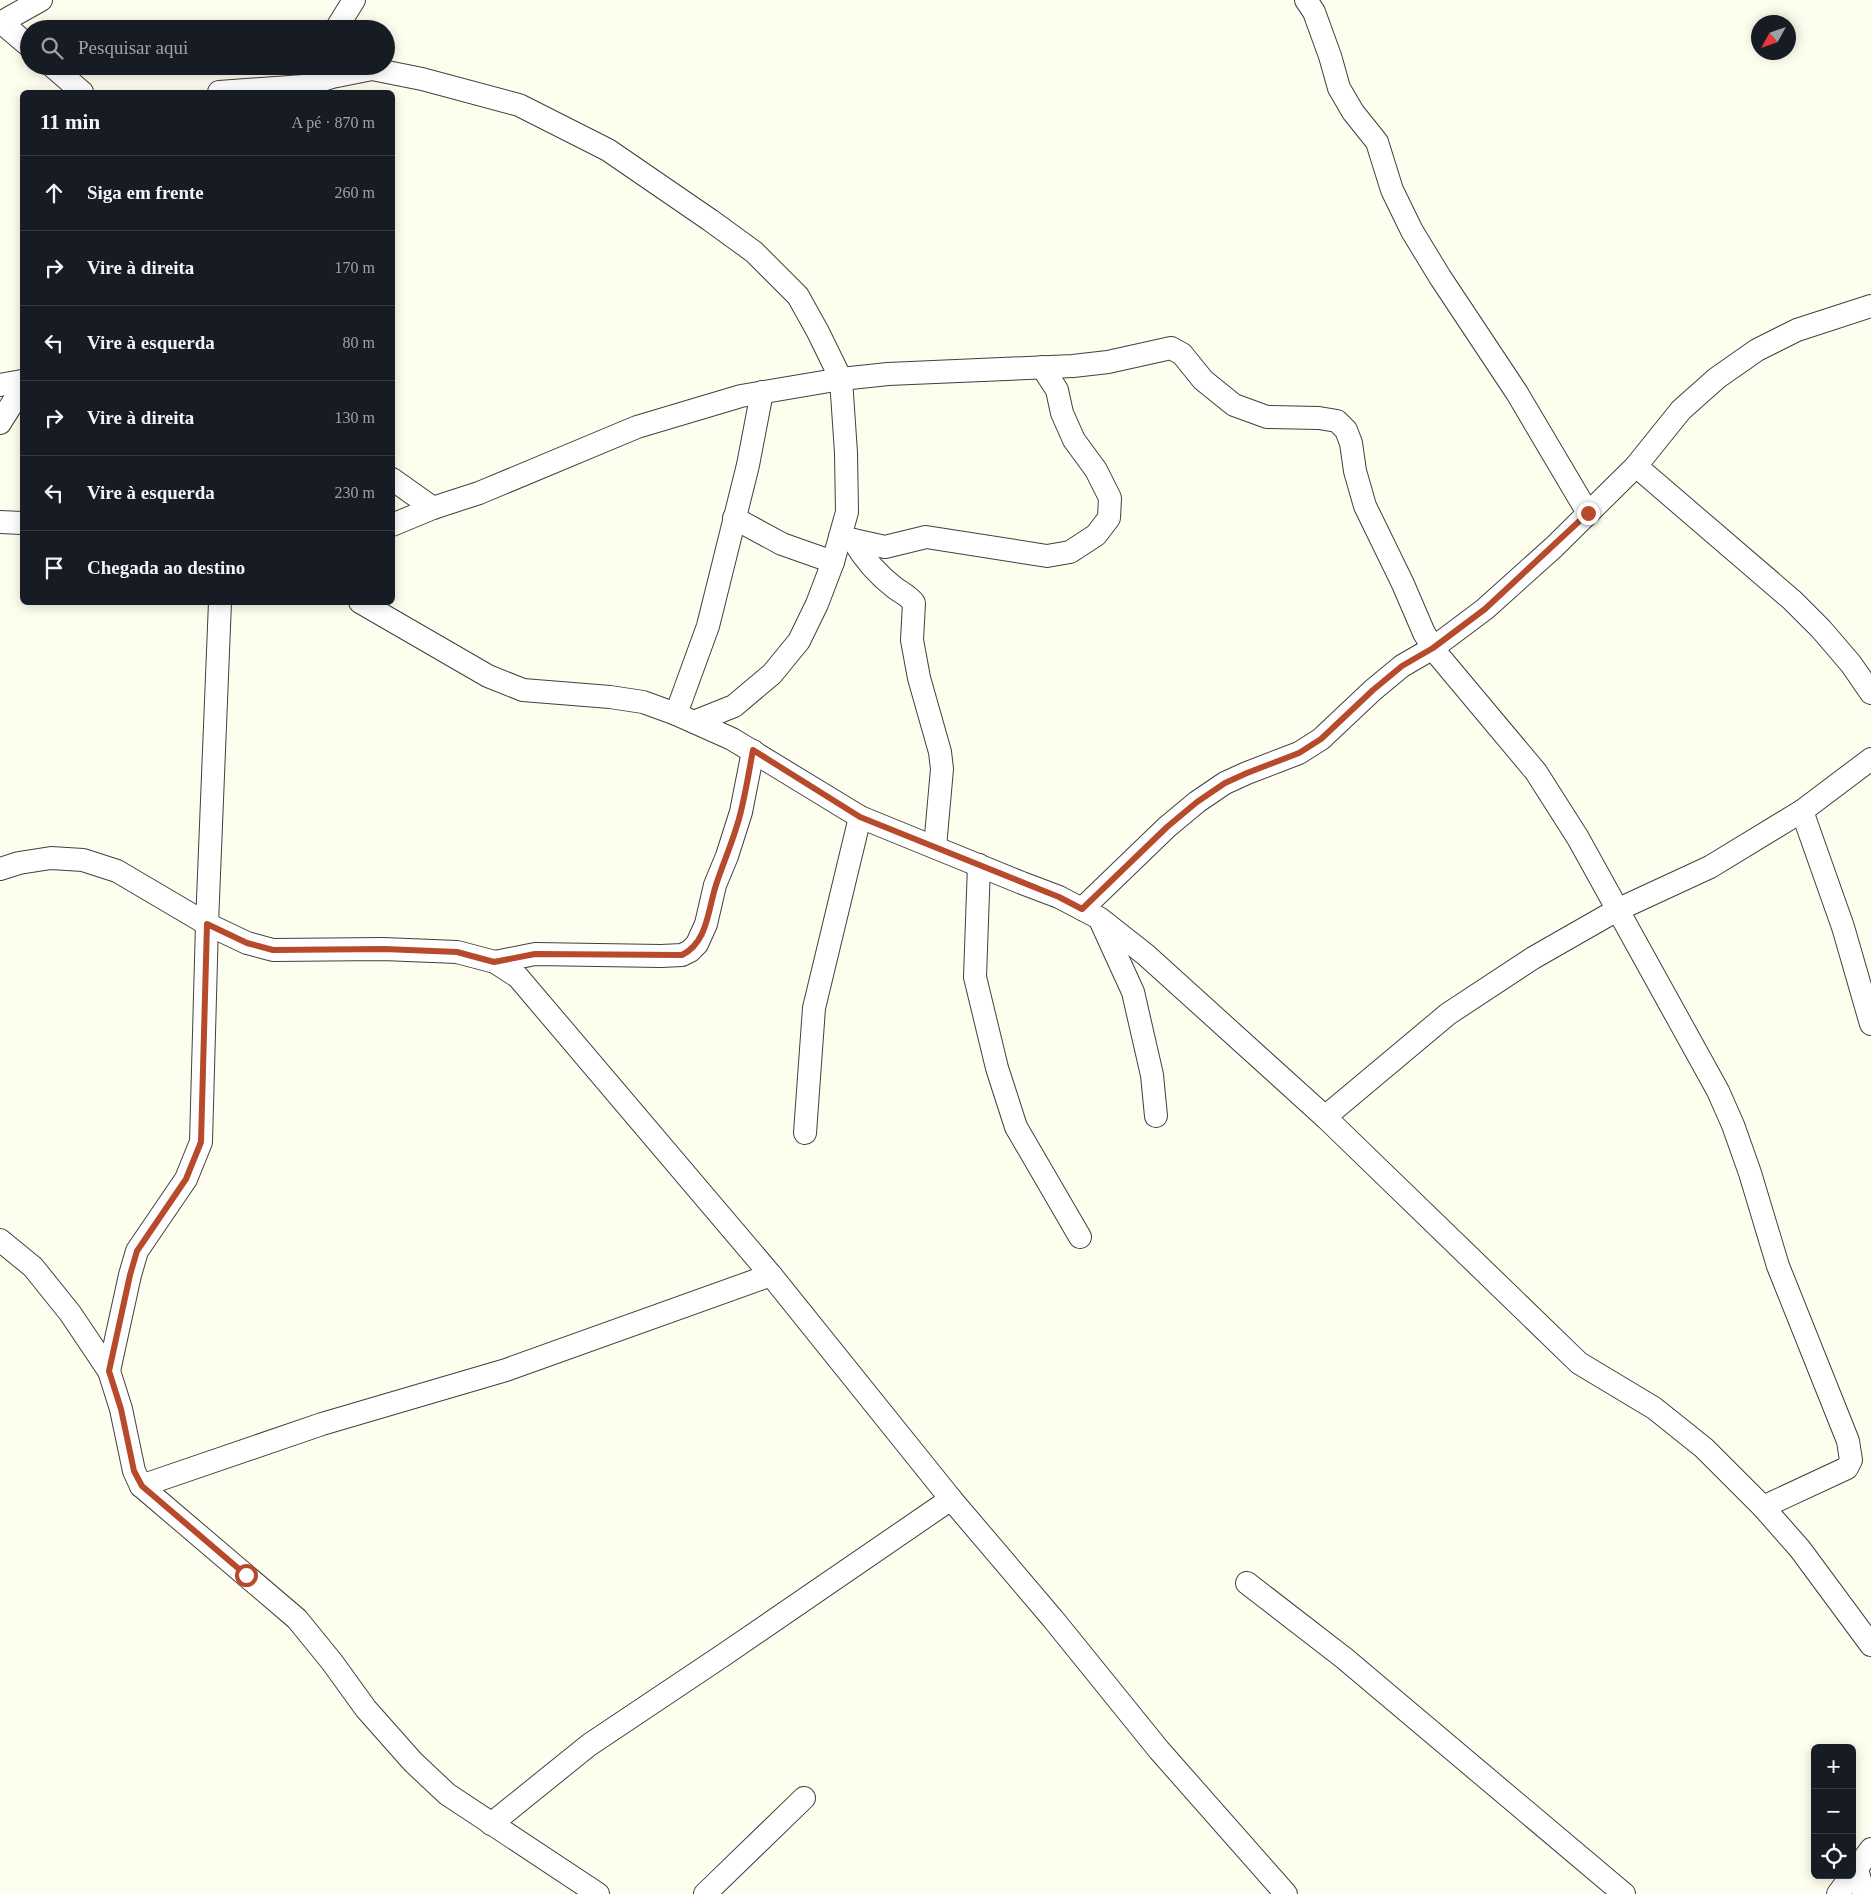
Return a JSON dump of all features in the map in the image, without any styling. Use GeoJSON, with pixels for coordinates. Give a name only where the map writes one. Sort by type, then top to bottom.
{"type":"FeatureCollection","features":[{"type":"Feature","properties":{"kind":"street"},"geometry":{"type":"LineString","coordinates":[[20,39],[0,23],[41,0]]}},
{"type":"Feature","properties":{"kind":"street"},"geometry":{"type":"LineString","coordinates":[[342,20],[354,0]]}},
{"type":"Feature","properties":{"kind":"street"},"geometry":{"type":"LineString","coordinates":[[1306,0],[1314,12],[1339,88],[1353,112],[1377,142],[1392,190],[1412,231],[1440,277],[1517,393],[1588,513]]}},
{"type":"Feature","properties":{"kind":"street"},"geometry":{"type":"LineString","coordinates":[[395,74],[519,105],[608,150],[754,252],[798,296],[841,380],[846,453],[847,539],[833,562],[817,604],[799,641],[772,674],[734,706],[685,718]]}},
{"type":"Feature","properties":{"kind":"street"},"geometry":{"type":"LineString","coordinates":[[62,75],[80,90]]}},
{"type":"Feature","properties":{"kind":"street"},"geometry":{"type":"LineString","coordinates":[[246,90],[311,85],[349,75]]}},
{"type":"Feature","properties":{"kind":"street"},"geometry":{"type":"LineString","coordinates":[[1090,914],[1167,827],[1197,802],[1225,783],[1299,753],[1321,739],[1373,690],[1402,666],[1433,648],[1485,609],[1636,466],[1681,410],[1717,378],[1757,350],[1797,330],[1871,306]]}},
{"type":"Feature","properties":{"kind":"street"},"geometry":{"type":"LineString","coordinates":[[395,524],[433,508],[479,493],[637,427],[741,396],[888,374],[1072,366],[1108,362],[1171,348],[1182,354],[1202,380],[1234,405],[1267,417],[1319,418],[1337,421],[1346,430],[1351,443],[1355,471],[1365,506],[1403,584],[1424,634],[1433,648],[1536,772],[1578,838],[1718,1091],[1733,1125],[1750,1173],[1778,1266],[1848,1441],[1851,1460],[1847,1468],[1763,1507]]}},
{"type":"Feature","properties":{"kind":"street"},"geometry":{"type":"LineString","coordinates":[[1057,390],[1072,366]]}},
{"type":"Feature","properties":{"kind":"street"},"geometry":{"type":"LineString","coordinates":[[847,539],[885,547],[926,537],[1047,556],[1070,552],[1096,535],[1109,518],[1110,498],[1096,470],[1074,440],[1062,413],[1057,390],[1042,367]]}},
{"type":"Feature","properties":{"kind":"street"},"geometry":{"type":"LineString","coordinates":[[0,385],[20,381]]}},
{"type":"Feature","properties":{"kind":"street"},"geometry":{"type":"LineString","coordinates":[[0,423],[20,391]]}},
{"type":"Feature","properties":{"kind":"street"},"geometry":{"type":"LineString","coordinates":[[685,718],[748,465],[762,392]]}},
{"type":"Feature","properties":{"kind":"street"},"geometry":{"type":"LineString","coordinates":[[1636,466],[1792,600],[1851,664],[1871,693]]}},
{"type":"Feature","properties":{"kind":"street"},"geometry":{"type":"LineString","coordinates":[[395,481],[433,508]]}},
{"type":"Feature","properties":{"kind":"street"},"geometry":{"type":"LineString","coordinates":[[734,518],[782,544],[833,562]]}},
{"type":"Feature","properties":{"kind":"street"},"geometry":{"type":"LineString","coordinates":[[0,522],[20,523]]}},
{"type":"Feature","properties":{"kind":"street"},"geometry":{"type":"LineString","coordinates":[[847,539],[869,564],[914,603],[912,640],[918,678],[940,752],[942,769],[935,847]]}},
{"type":"Feature","properties":{"kind":"street"},"geometry":{"type":"LineString","coordinates":[[109,1371],[137,1251],[186,1179],[201,1142],[207,924],[220,605]]}},
{"type":"Feature","properties":{"kind":"street"},"geometry":{"type":"LineString","coordinates":[[365,605],[488,676],[523,690],[610,696],[643,702],[685,718],[753,750],[860,817],[1059,897],[1090,914],[1146,955],[1325,1117],[1424,1214],[1536,1319],[1578,1363],[1654,1408],[1704,1448],[1763,1507],[1800,1549],[1871,1645]]}},
{"type":"Feature","properties":{"kind":"street"},"geometry":{"type":"LineString","coordinates":[[732,739],[734,706]]}},
{"type":"Feature","properties":{"kind":"street"},"geometry":{"type":"LineString","coordinates":[[494,962],[535,954],[661,956],[682,955],[690,951],[697,944],[706,924],[716,885],[741,812],[753,750]]}},
{"type":"Feature","properties":{"kind":"street"},"geometry":{"type":"LineString","coordinates":[[1325,1117],[1448,1014],[1533,958],[1617,910],[1710,867],[1802,811],[1871,759]]}},
{"type":"Feature","properties":{"kind":"street"},"geometry":{"type":"LineString","coordinates":[[1802,811],[1843,927],[1871,1024]]}},
{"type":"Feature","properties":{"kind":"street"},"geometry":{"type":"LineString","coordinates":[[805,1133],[814,1008],[860,817]]}},
{"type":"Feature","properties":{"kind":"street"},"geometry":{"type":"LineString","coordinates":[[0,869],[20,863],[52,858],[83,860],[118,871],[207,924],[247,943],[273,950],[384,949],[457,952],[494,962],[518,977],[771,1275],[951,1499],[1053,1619],[1159,1750],[1286,1894]]}},
{"type":"Feature","properties":{"kind":"street"},"geometry":{"type":"LineString","coordinates":[[979,865],[975,977],[997,1068],[1016,1127],[1080,1237]]}},
{"type":"Feature","properties":{"kind":"street"},"geometry":{"type":"LineString","coordinates":[[1090,914],[1133,992],[1152,1075],[1156,1116]]}},
{"type":"Feature","properties":{"kind":"street"},"geometry":{"type":"LineString","coordinates":[[0,1240],[33,1267],[70,1314],[109,1371],[121,1409],[134,1471],[142,1486],[297,1619],[332,1662],[366,1710],[413,1762],[447,1794],[598,1894]]}},
{"type":"Feature","properties":{"kind":"street"},"geometry":{"type":"LineString","coordinates":[[142,1486],[322,1424],[506,1370],[771,1275]]}},
{"type":"Feature","properties":{"kind":"street"},"geometry":{"type":"LineString","coordinates":[[491,1824],[589,1745],[951,1499]]}},
{"type":"Feature","properties":{"kind":"street"},"geometry":{"type":"LineString","coordinates":[[1246,1583],[1344,1658],[1624,1894]]}},
{"type":"Feature","properties":{"kind":"street"},"geometry":{"type":"LineString","coordinates":[[705,1894],[804,1798]]}},
{"type":"Feature","properties":{"kind":"street"},"geometry":{"type":"LineString","coordinates":[[1838,1894],[1871,1849]]}},
{"type":"Feature","properties":{"kind":"street"},"geometry":{"type":"LineString","coordinates":[[1857,1869],[1864,1894]]}},
{"type":"Feature","properties":{"kind":"route"},"geometry":{"type":"LineString","coordinates":[[246,1575],[184,1524],[142,1486],[134,1471],[121,1409],[109,1371],[137,1251],[186,1179],[201,1142],[207,924],[247,943],[273,950],[384,949],[457,952],[494,962],[535,954],[682,955],[690,951],[697,944],[706,924],[716,885],[741,812],[753,750],[860,817],[1059,897],[1082,909],[1167,827],[1197,802],[1225,783],[1299,753],[1321,739],[1373,690],[1402,666],[1433,648],[1485,609],[1554,547],[1588,513]]}}]}
